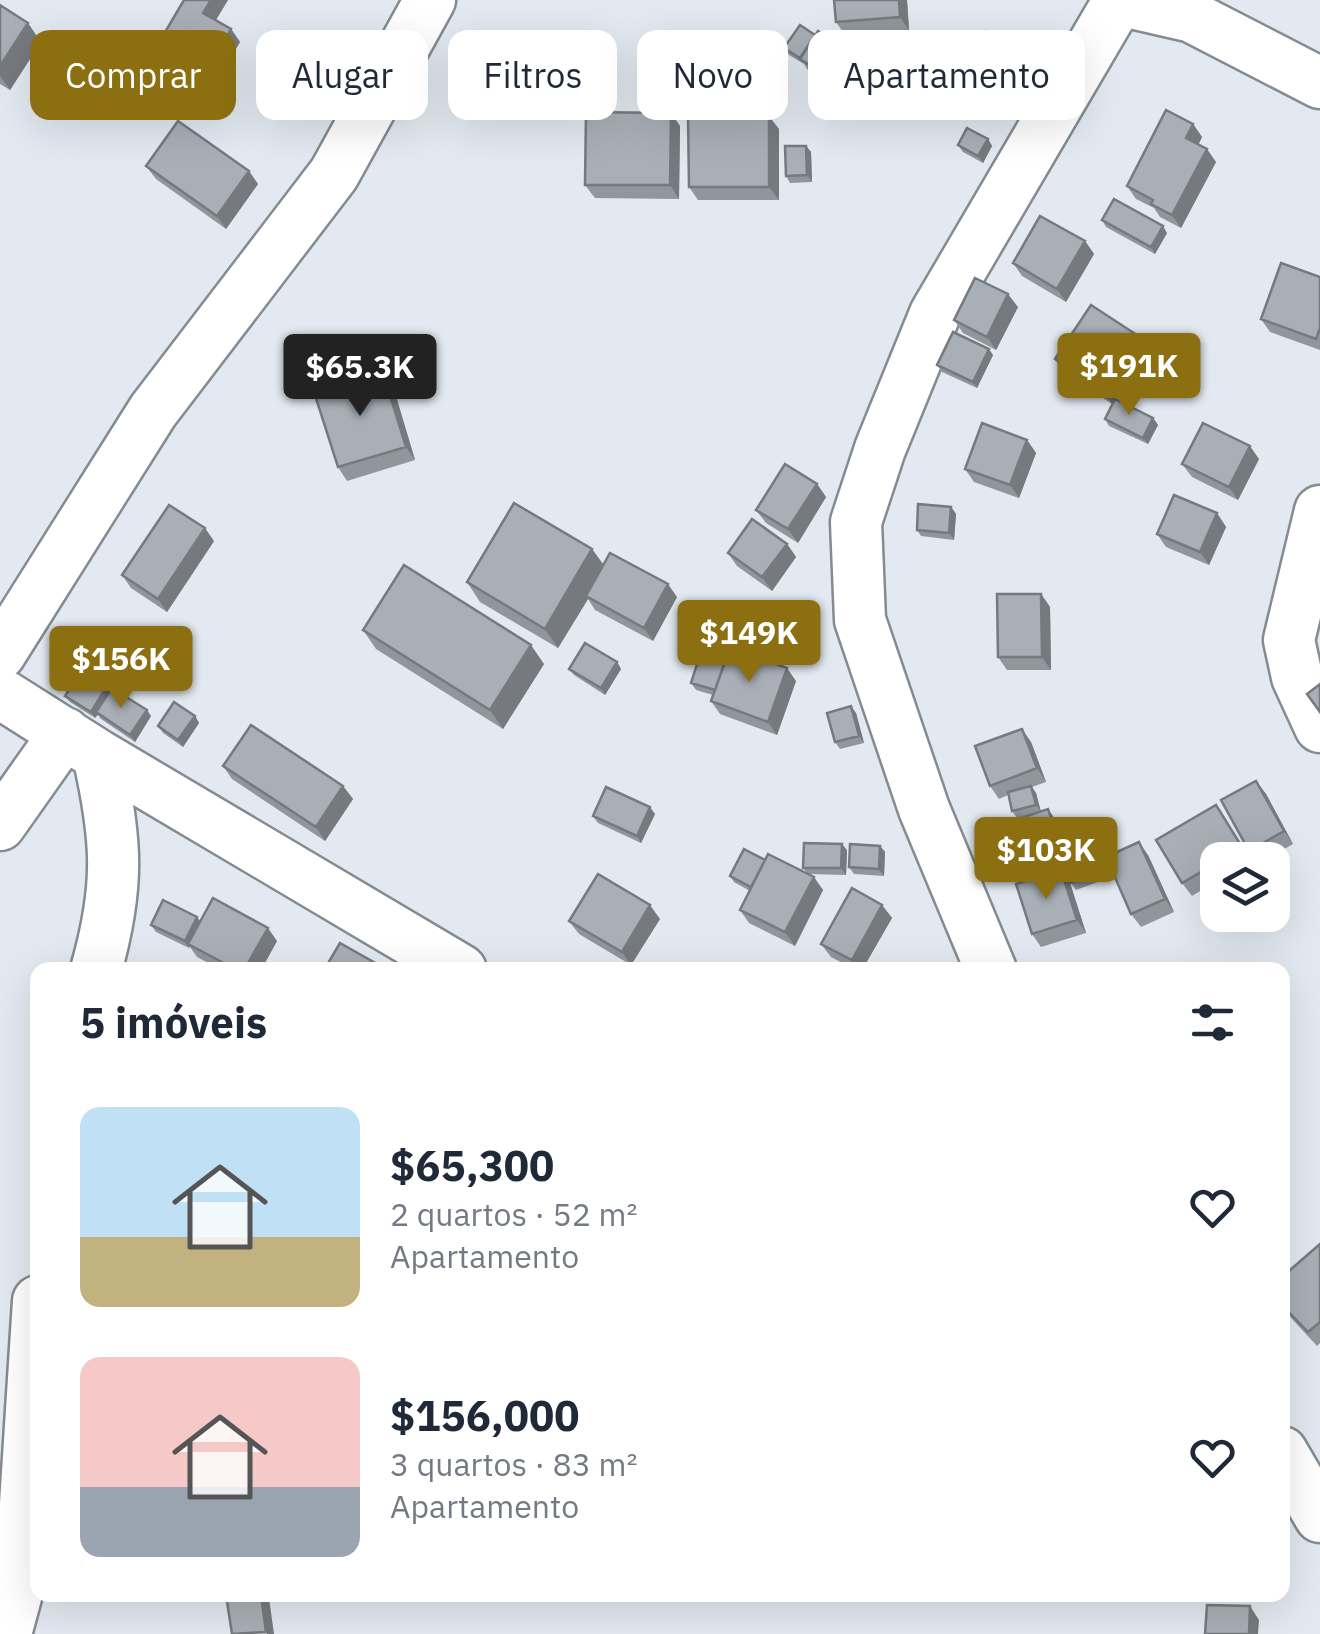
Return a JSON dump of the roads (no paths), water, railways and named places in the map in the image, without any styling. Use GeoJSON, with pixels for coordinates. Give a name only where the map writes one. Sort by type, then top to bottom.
{"type":"FeatureCollection","features":[{"type":"Feature","properties":{"kind":"street"},"geometry":{"type":"LineString","coordinates":[[0,654],[153,411],[334,174],[430,0]]}},
{"type":"Feature","properties":{"kind":"street"},"geometry":{"type":"LineString","coordinates":[[987,962],[924,808],[860,620],[856,522],[880,448],[935,314],[1118,0],[1186,8],[1320,84]]}},
{"type":"Feature","properties":{"kind":"street"},"geometry":{"type":"LineString","coordinates":[[1320,512],[1288,640],[1297,676],[1320,727]]}},
{"type":"Feature","properties":{"kind":"street"},"geometry":{"type":"LineString","coordinates":[[0,693],[448,962]]}},
{"type":"Feature","properties":{"kind":"street"},"geometry":{"type":"LineString","coordinates":[[0,825],[81,744]]}},
{"type":"Feature","properties":{"kind":"street"},"geometry":{"type":"LineString","coordinates":[[81,744],[113,820],[114,890],[98,962]]}},
{"type":"Feature","properties":{"kind":"street"},"geometry":{"type":"LineString","coordinates":[[6,1634],[20,1582],[30,1426]]}}]}
